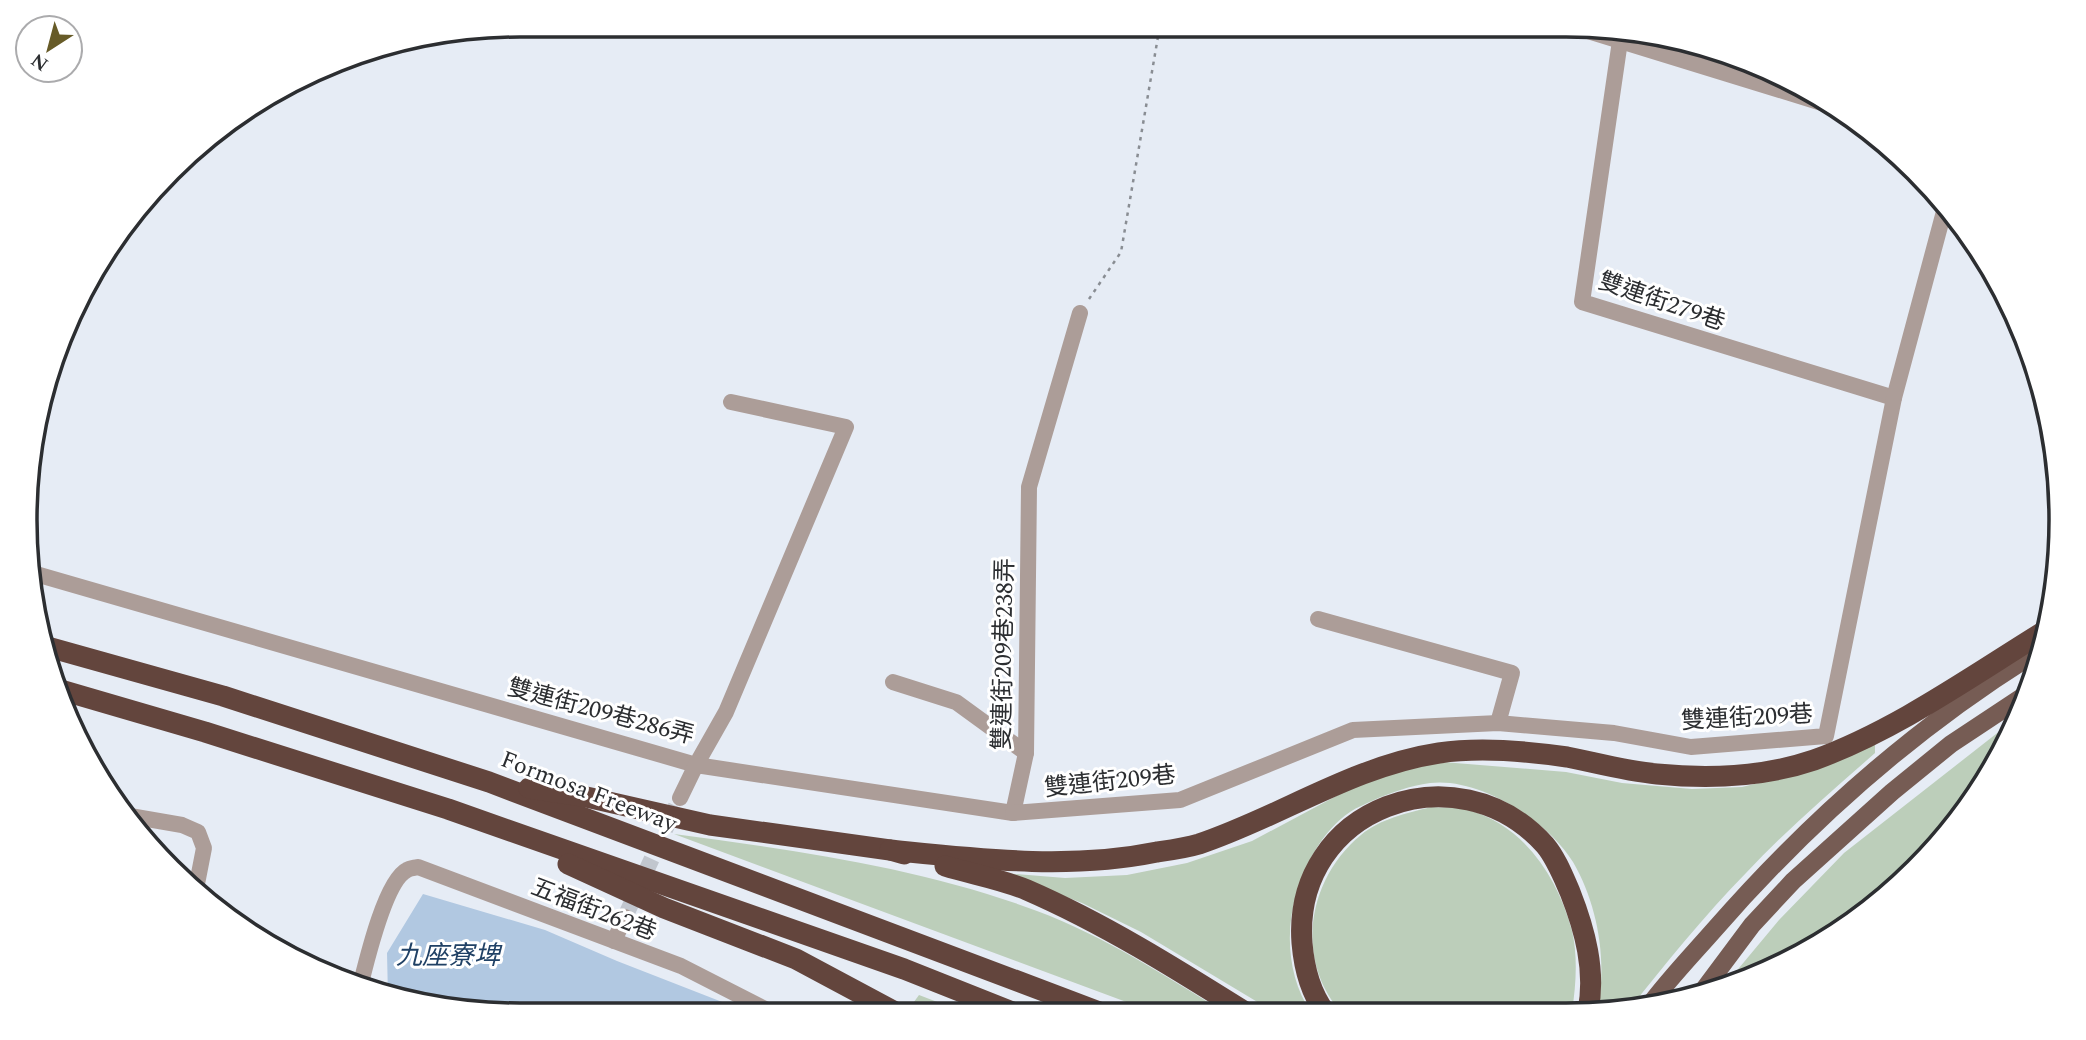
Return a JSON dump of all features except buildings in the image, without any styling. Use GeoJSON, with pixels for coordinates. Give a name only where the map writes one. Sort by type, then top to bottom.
{"type":"FeatureCollection","features":[{"type":"Feature","properties":{"kind":"highway"},"geometry":{"type":"LineString","coordinates":[[489,782],[582,796],[710,825],[890,850],[999,861],[1098,862],[1198,844],[1371,770],[1438,753],[1502,752],[1564,757],[1657,774],[1730,776],[1782,769],[1813,760],[1882,728],[2035,637]]}},
{"type":"Feature","properties":{"kind":"highway","name":"Formosa Freeway"},"geometry":{"type":"LineString","coordinates":[[54,649],[223,696],[489,782],[1075,1003]]}},
{"type":"Feature","properties":{"kind":"highway"},"geometry":{"type":"LineString","coordinates":[[69,692],[205,732],[448,809],[904,969],[990,1003]]}},
{"type":"Feature","properties":{"kind":"highway"},"geometry":{"type":"LineString","coordinates":[[1321,1003],[1304,968],[1301,926],[1306,897],[1315,873],[1330,847],[1348,828],[1375,811],[1420,797],[1449,796],[1481,803],[1508,816],[1545,846],[1557,864],[1583,926],[1590,970],[1588,1002]]}},
{"type":"Feature","properties":{"kind":"highway"},"geometry":{"type":"LineString","coordinates":[[448,809],[664,908],[796,959],[878,1003]]}},
{"type":"Feature","properties":{"kind":"highway"},"geometry":{"type":"LineString","coordinates":[[890,850],[1024,889],[1164,961],[1231,1003]]}},
{"type":"Feature","properties":{"kind":"main road"},"geometry":{"type":"LineString","coordinates":[[1659,994],[1784,852],[1843,798],[1923,730],[2030,656]]}},
{"type":"Feature","properties":{"kind":"main road"},"geometry":{"type":"LineString","coordinates":[[1710,981],[1752,925],[1802,873],[1931,760],[2013,704]]}},
{"type":"Feature","properties":{"kind":"street"},"geometry":{"type":"LineString","coordinates":[[1616,40],[1796,95]]}},
{"type":"Feature","properties":{"kind":"street","name":"雙連街279巷"},"geometry":{"type":"LineString","coordinates":[[1620,41],[1582,302],[1894,398]]}},
{"type":"Feature","properties":{"kind":"street","name":"雙連街209巷"},"geometry":{"type":"LineString","coordinates":[[1013,813],[1181,800],[1353,730],[1498,723],[1614,733],[1691,747],[1826,737],[1894,398],[1942,218]]}},
{"type":"Feature","properties":{"kind":"street","name":"雙連街209巷238弄"},"geometry":{"type":"LineString","coordinates":[[1013,813],[1026,753],[1029,486],[1080,313]]}},
{"type":"Feature","properties":{"kind":"street","name":"雙連街209巷286弄"},"geometry":{"type":"LineString","coordinates":[[40,575],[696,765],[726,712],[846,427],[731,402]]}},
{"type":"Feature","properties":{"kind":"street"},"geometry":{"type":"LineString","coordinates":[[1318,619],[1512,673],[1498,723]]}},
{"type":"Feature","properties":{"kind":"street"},"geometry":{"type":"LineString","coordinates":[[892,682],[956,702],[1026,753]]}},
{"type":"Feature","properties":{"kind":"street"},"geometry":{"type":"LineString","coordinates":[[680,798],[696,765],[1013,813]]}},
{"type":"Feature","properties":{"kind":"street"},"geometry":{"type":"LineString","coordinates":[[140,818],[182,825],[198,832],[204,848],[198,880]]}},
{"type":"Feature","properties":{"kind":"street","name":"五福街262巷"},"geometry":{"type":"LineString","coordinates":[[362,977],[373,934],[396,881],[405,870],[418,867],[681,966],[753,1003]]}},
{"type":"Feature","properties":{"kind":"street"},"geometry":{"type":"LineString","coordinates":[[614,940],[625,917]]}},
{"type":"Feature","properties":{"kind":"path"},"geometry":{"type":"LineString","coordinates":[[1080,313],[1121,252],[1158,37]]}},
{"type":"Feature","properties":{"kind":"green space"},"geometry":{"type":"Polygon","coordinates":[[[2001,730],[1985,762],[1949,814],[1908,862],[1885,883],[1808,939],[1736,972],[1779,920],[1844,853],[2001,730]]]}},
{"type":"Feature","properties":{"kind":"green space"},"geometry":{"type":"Polygon","coordinates":[[[1875,740],[1875,753],[1761,857],[1700,923],[1639,997],[1629,999],[1599,1002],[1601,954],[1594,915],[1582,879],[1562,847],[1530,817],[1491,795],[1470,787],[1430,783],[1394,792],[1353,810],[1340,819],[1323,838],[1300,883],[1290,924],[1293,970],[1305,1003],[1259,1003],[1141,932],[1082,903],[1004,873],[1065,878],[1127,875],[1187,863],[1252,841],[1355,786],[1404,770],[1443,762],[1566,772],[1622,783],[1692,789],[1742,787],[1812,770],[1875,740]]]}},
{"type":"Feature","properties":{"kind":"green space"},"geometry":{"type":"Polygon","coordinates":[[[1431,807],[1464,809],[1488,817],[1522,841],[1548,873],[1566,911],[1575,951],[1573,1003],[1335,1003],[1326,991],[1317,968],[1313,944],[1319,896],[1329,873],[1343,853],[1368,829],[1394,817],[1431,807]]]}},
{"type":"Feature","properties":{"kind":"green space"},"geometry":{"type":"Polygon","coordinates":[[[674,834],[858,862],[994,896],[1086,932],[1209,1003],[1129,1003],[674,834]]]}},
{"type":"Feature","properties":{"kind":"green space"},"geometry":{"type":"Polygon","coordinates":[[[919,995],[940,1003],[913,1003],[919,995]]]}},
{"type":"Feature","properties":{"kind":"water","name":"九座寮埤"},"geometry":{"type":"Polygon","coordinates":[[[423,894],[545,930],[725,1003],[520,1003],[457,999],[388,985],[387,953],[423,894]]]}},
{"type":"Feature","properties":{"kind":"tunnel"},"geometry":{"type":"LineString","coordinates":[[625,917],[676,806]]}}]}
